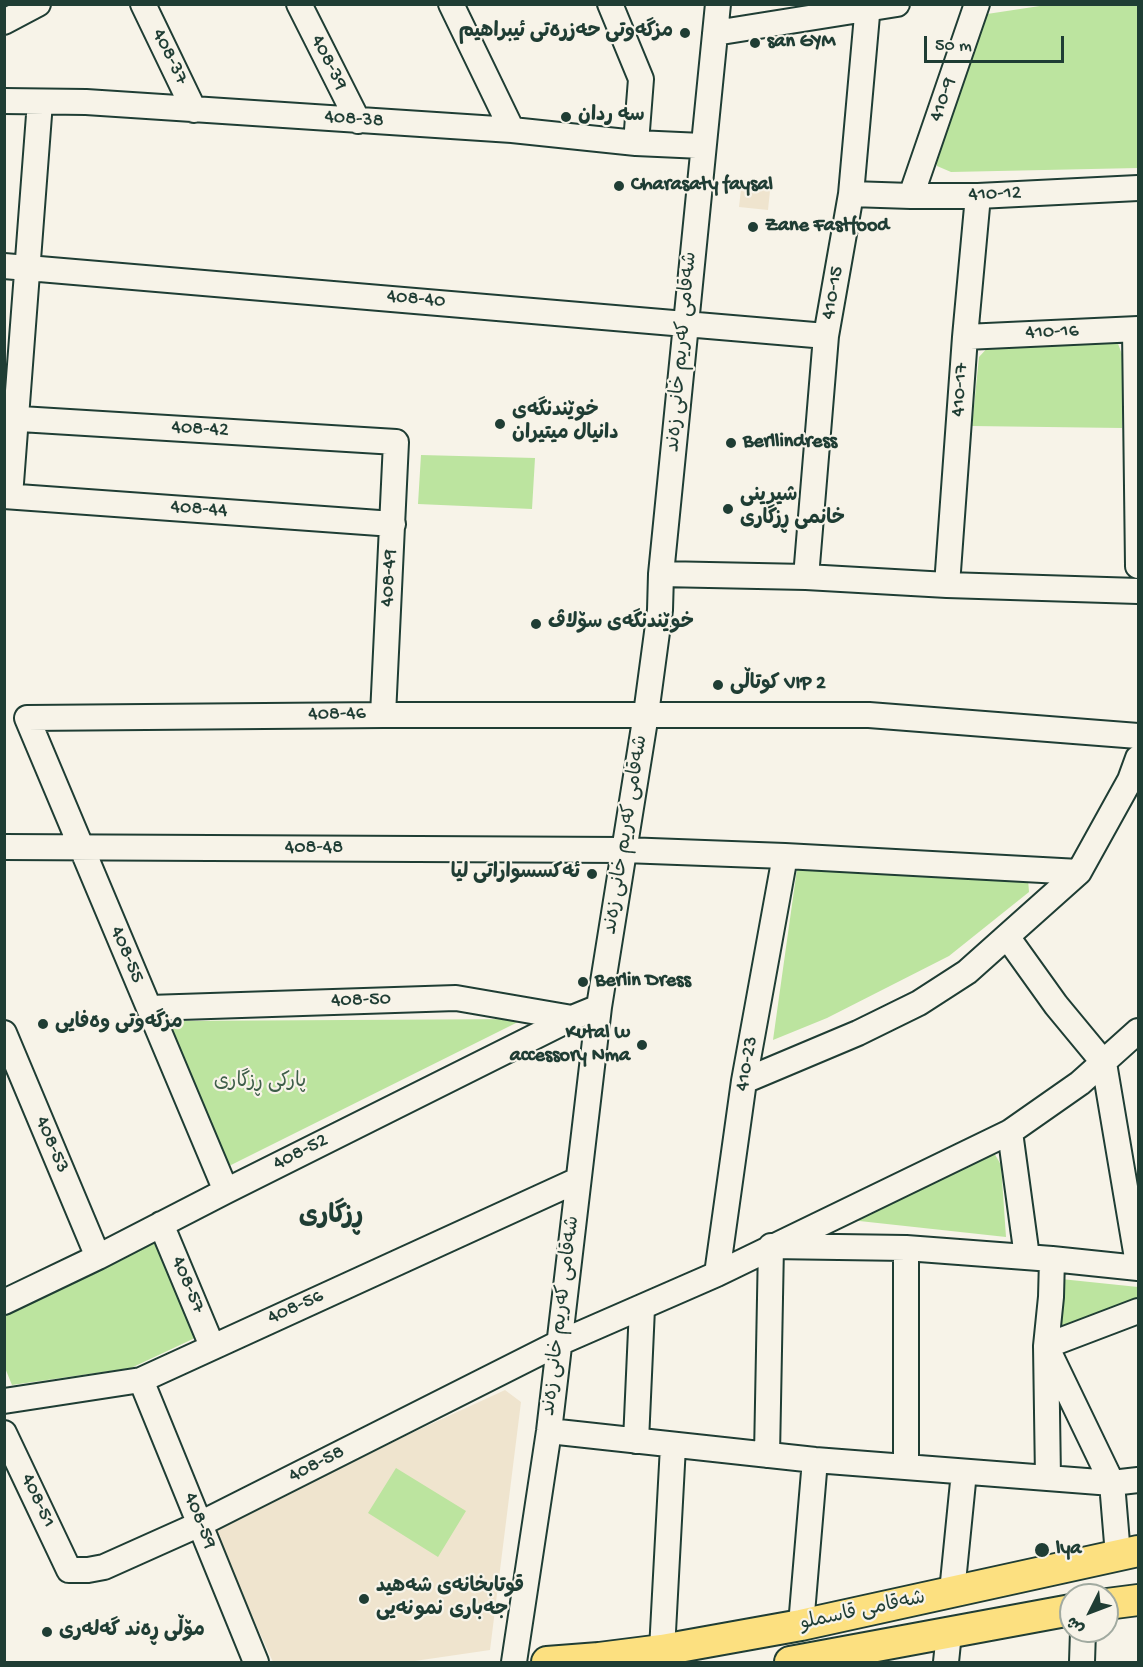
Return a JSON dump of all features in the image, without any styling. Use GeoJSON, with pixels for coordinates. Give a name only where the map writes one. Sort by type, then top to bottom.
{"type":"FeatureCollection","features":[{"type":"Feature","properties":{"kind":"main road","name":"شەقامی قاسملو"},"geometry":{"type":"LineString","coordinates":[[547,1662],[592,1660],[662,1650],[801,1625],[1128,1553]]}},
{"type":"Feature","properties":{"kind":"main road"},"geometry":{"type":"LineString","coordinates":[[1119,1602],[1138,1600]]}},
{"type":"Feature","properties":{"kind":"main road"},"geometry":{"type":"LineString","coordinates":[[798,1662],[948,1648],[1059,1614]]}},
{"type":"Feature","properties":{"kind":"street"},"geometry":{"type":"LineString","coordinates":[[4,22],[38,4]]}},
{"type":"Feature","properties":{"kind":"street","name":"408-37"},"geometry":{"type":"LineString","coordinates":[[143,4],[194,110]]}},
{"type":"Feature","properties":{"kind":"street","name":"408-39"},"geometry":{"type":"LineString","coordinates":[[299,4],[358,120]]}},
{"type":"Feature","properties":{"kind":"street"},"geometry":{"type":"LineString","coordinates":[[451,4],[512,130]]}},
{"type":"Feature","properties":{"kind":"street"},"geometry":{"type":"LineString","coordinates":[[610,4],[640,79],[636,143]]}},
{"type":"Feature","properties":{"kind":"street","name":"شەقامی کەریم خانی زەند"},"geometry":{"type":"LineString","coordinates":[[514,1662],[549,1431],[599,1007],[646,714],[660,610],[702,146],[718,4]]}},
{"type":"Feature","properties":{"kind":"street"},"geometry":{"type":"LineString","coordinates":[[715,33],[897,4]]}},
{"type":"Feature","properties":{"kind":"street","name":"410-9"},"geometry":{"type":"LineString","coordinates":[[911,196],[977,4]]}},
{"type":"Feature","properties":{"kind":"street","name":"410-15"},"geometry":{"type":"LineString","coordinates":[[806,577],[826,336],[851,194],[868,7]]}},
{"type":"Feature","properties":{"kind":"street","name":"408-38"},"geometry":{"type":"LineString","coordinates":[[8,94],[40,102],[86,102],[512,130],[636,143],[702,146]]}},
{"type":"Feature","properties":{"kind":"street"},"geometry":{"type":"LineString","coordinates":[[7,496],[16,267],[40,102]]}},
{"type":"Feature","properties":{"kind":"street","name":"410-12"},"geometry":{"type":"LineString","coordinates":[[851,194],[978,196],[1138,188]]}},
{"type":"Feature","properties":{"kind":"street","name":"410-17"},"geometry":{"type":"LineString","coordinates":[[947,585],[965,336],[978,196]]}},
{"type":"Feature","properties":{"kind":"street","name":"408-40"},"geometry":{"type":"LineString","coordinates":[[16,267],[826,336]]}},
{"type":"Feature","properties":{"kind":"street"},"geometry":{"type":"LineString","coordinates":[[1137,329],[1138,566]]}},
{"type":"Feature","properties":{"kind":"street","name":"410-16"},"geometry":{"type":"LineString","coordinates":[[965,336],[1137,329]]}},
{"type":"Feature","properties":{"kind":"street","name":"408-42"},"geometry":{"type":"LineString","coordinates":[[11,418],[396,442]]}},
{"type":"Feature","properties":{"kind":"street","name":"408-49"},"geometry":{"type":"LineString","coordinates":[[383,714],[396,442]]}},
{"type":"Feature","properties":{"kind":"street","name":"408-44"},"geometry":{"type":"LineString","coordinates":[[7,496],[393,524]]}},
{"type":"Feature","properties":{"kind":"street"},"geometry":{"type":"LineString","coordinates":[[662,574],[806,577],[947,585],[1138,591]]}},
{"type":"Feature","properties":{"kind":"street","name":"408-46"},"geometry":{"type":"LineString","coordinates":[[27,718],[383,714],[869,714],[1138,736]]}},
{"type":"Feature","properties":{"kind":"street","name":"408-55"},"geometry":{"type":"LineString","coordinates":[[27,718],[226,1191]]}},
{"type":"Feature","properties":{"kind":"street"},"geometry":{"type":"LineString","coordinates":[[744,1081],[858,1033],[919,1003],[967,972],[1008,938],[1079,872],[1130,780],[1138,758]]}},
{"type":"Feature","properties":{"kind":"street","name":"408-48"},"geometry":{"type":"LineString","coordinates":[[4,847],[624,850],[786,856],[1079,872]]}},
{"type":"Feature","properties":{"kind":"street","name":"410-23"},"geometry":{"type":"LineString","coordinates":[[717,1274],[744,1081],[786,856]]}},
{"type":"Feature","properties":{"kind":"street"},"geometry":{"type":"LineString","coordinates":[[767,1455],[771,1246],[906,1248],[1138,1266],[1104,1063],[1056,1005],[1008,938]]}},
{"type":"Feature","properties":{"kind":"street","name":"408-50"},"geometry":{"type":"LineString","coordinates":[[149,1008],[456,998],[572,1018]]}},
{"type":"Feature","properties":{"kind":"street","name":"408-52"},"geometry":{"type":"LineString","coordinates":[[4,1302],[572,1018],[599,1007]]}},
{"type":"Feature","properties":{"kind":"street","name":"408-58"},"geometry":{"type":"LineString","coordinates":[[69,1570],[104,1567],[200,1524],[559,1343],[717,1274],[1010,1132],[1080,1083],[1138,1031]]}},
{"type":"Feature","properties":{"kind":"street","name":"408-53"},"geometry":{"type":"LineString","coordinates":[[4,1033],[98,1257]]}},
{"type":"Feature","properties":{"kind":"street"},"geometry":{"type":"LineString","coordinates":[[1010,1132],[1027,1257]]}},
{"type":"Feature","properties":{"kind":"street","name":"408-56"},"geometry":{"type":"LineString","coordinates":[[4,1401],[141,1380],[578,1180]]}},
{"type":"Feature","properties":{"kind":"street","name":"408-57"},"geometry":{"type":"LineString","coordinates":[[161,1224],[212,1346]]}},
{"type":"Feature","properties":{"kind":"street"},"geometry":{"type":"LineString","coordinates":[[906,1248],[906,1467]]}},
{"type":"Feature","properties":{"kind":"street"},"geometry":{"type":"LineString","coordinates":[[1048,1478],[1046,1346],[1052,1259]]}},
{"type":"Feature","properties":{"kind":"street"},"geometry":{"type":"LineString","coordinates":[[636,1441],[642,1308]]}},
{"type":"Feature","properties":{"kind":"street"},"geometry":{"type":"LineString","coordinates":[[1046,1346],[1138,1311]]}},
{"type":"Feature","properties":{"kind":"street"},"geometry":{"type":"LineString","coordinates":[[1046,1346],[1112,1483],[1128,1553]]}},
{"type":"Feature","properties":{"kind":"street","name":"408-59"},"geometry":{"type":"LineString","coordinates":[[141,1380],[256,1662]]}},
{"type":"Feature","properties":{"kind":"street"},"geometry":{"type":"LineString","coordinates":[[549,1431],[815,1460],[1112,1483],[1138,1480]]}},
{"type":"Feature","properties":{"kind":"street","name":"408-51"},"geometry":{"type":"LineString","coordinates":[[4,1433],[69,1570]]}},
{"type":"Feature","properties":{"kind":"street"},"geometry":{"type":"LineString","coordinates":[[662,1650],[673,1446]]}},
{"type":"Feature","properties":{"kind":"street"},"geometry":{"type":"LineString","coordinates":[[801,1625],[815,1460]]}},
{"type":"Feature","properties":{"kind":"street"},"geometry":{"type":"LineString","coordinates":[[952,1592],[964,1472]]}},
{"type":"Feature","properties":{"kind":"street"},"geometry":{"type":"LineString","coordinates":[[1082,1662],[1083,1643]]}},
{"type":"Feature","properties":{"kind":"shaded area"},"geometry":{"type":"Polygon","coordinates":[[[742,180],[771,181],[768,210],[739,207],[742,180]]]}},
{"type":"Feature","properties":{"kind":"shaded area"},"geometry":{"type":"Polygon","coordinates":[[[505,1390],[521,1402],[490,1650],[408,1662],[273,1662],[213,1530],[214,1524],[505,1390]]]}},
{"type":"Feature","properties":{"kind":"green space"},"geometry":{"type":"Polygon","coordinates":[[[1053,4],[1138,5],[1138,168],[951,172],[937,166],[932,148],[987,14],[1053,4]]]}},
{"type":"Feature","properties":{"kind":"green space"},"geometry":{"type":"Polygon","coordinates":[[[1117,341],[1123,357],[1122,428],[972,426],[979,357],[990,345],[1117,341]]]}},
{"type":"Feature","properties":{"kind":"green space"},"geometry":{"type":"Polygon","coordinates":[[[421,455],[535,458],[532,509],[418,504],[421,455]]]}},
{"type":"Feature","properties":{"kind":"green space"},"geometry":{"type":"Polygon","coordinates":[[[797,869],[1028,879],[1029,892],[949,956],[827,1018],[773,1040],[797,869]]]}},
{"type":"Feature","properties":{"kind":"green space","name":"پارکی ڕزگاری"},"geometry":{"type":"Polygon","coordinates":[[[524,1019],[227,1167],[169,1021],[524,1019]]]}},
{"type":"Feature","properties":{"kind":"green space"},"geometry":{"type":"Polygon","coordinates":[[[993,1151],[1001,1165],[1006,1237],[841,1219],[993,1151]]]}},
{"type":"Feature","properties":{"kind":"green space"},"geometry":{"type":"Polygon","coordinates":[[[157,1239],[197,1337],[131,1368],[12,1385],[5,1368],[4,1316],[157,1239]]]}},
{"type":"Feature","properties":{"kind":"green space"},"geometry":{"type":"Polygon","coordinates":[[[1061,1279],[1138,1287],[1138,1297],[1058,1335],[1061,1279]]]}},
{"type":"Feature","properties":{"kind":"green space"},"geometry":{"type":"Polygon","coordinates":[[[396,1468],[466,1511],[438,1557],[368,1513],[396,1468]]]}},
{"type":"Feature","properties":{"kind":"place","name":"مزگەوتی حەزرەتی ئیبراهیم"},"geometry":{"type":"Point","coordinates":[685,33]}},
{"type":"Feature","properties":{"kind":"place","name":"san GYM"},"geometry":{"type":"Point","coordinates":[755,43]}},
{"type":"Feature","properties":{"kind":"place","name":"سه ردان"},"geometry":{"type":"Point","coordinates":[566,117]}},
{"type":"Feature","properties":{"kind":"place","name":"Charasaty faysal"},"geometry":{"type":"Point","coordinates":[619,186]}},
{"type":"Feature","properties":{"kind":"place","name":"Zane Fastfood"},"geometry":{"type":"Point","coordinates":[753,227]}},
{"type":"Feature","properties":{"kind":"place","name":"خوێندنگەی دانیال میتیران"},"geometry":{"type":"Point","coordinates":[500,424]}},
{"type":"Feature","properties":{"kind":"place","name":"Berllindress"},"geometry":{"type":"Point","coordinates":[731,443]}},
{"type":"Feature","properties":{"kind":"place","name":"شیرینی خانمی ڕزگاری"},"geometry":{"type":"Point","coordinates":[728,509]}},
{"type":"Feature","properties":{"kind":"place","name":"خوێندنگەی سۆلاڤ"},"geometry":{"type":"Point","coordinates":[536,624]}},
{"type":"Feature","properties":{"kind":"place","name":"کوتاڵی VIP 2"},"geometry":{"type":"Point","coordinates":[718,685]}},
{"type":"Feature","properties":{"kind":"place","name":"ئەکسسواراتی لیا"},"geometry":{"type":"Point","coordinates":[592,874]}},
{"type":"Feature","properties":{"kind":"place","name":"Berlin Dress"},"geometry":{"type":"Point","coordinates":[583,982]}},
{"type":"Feature","properties":{"kind":"place","name":"مزگەوتی وەفایی"},"geometry":{"type":"Point","coordinates":[43,1024]}},
{"type":"Feature","properties":{"kind":"place","name":"Kutal w accessory Nma"},"geometry":{"type":"Point","coordinates":[642,1045]}},
{"type":"Feature","properties":{"kind":"place","name":"lya"},"geometry":{"type":"Point","coordinates":[1042,1550]}},
{"type":"Feature","properties":{"kind":"place","name":"قوتابخانەی شەهید جەباری نمونەیی"},"geometry":{"type":"Point","coordinates":[364,1599]}},
{"type":"Feature","properties":{"kind":"place","name":"مۆڵی ڕەند گەلەری"},"geometry":{"type":"Point","coordinates":[47,1632]}},
{"type":"Feature","properties":{"kind":"district","name":"ڕزگاری"},"geometry":{"type":"Point","coordinates":[331,1218]}}]}
